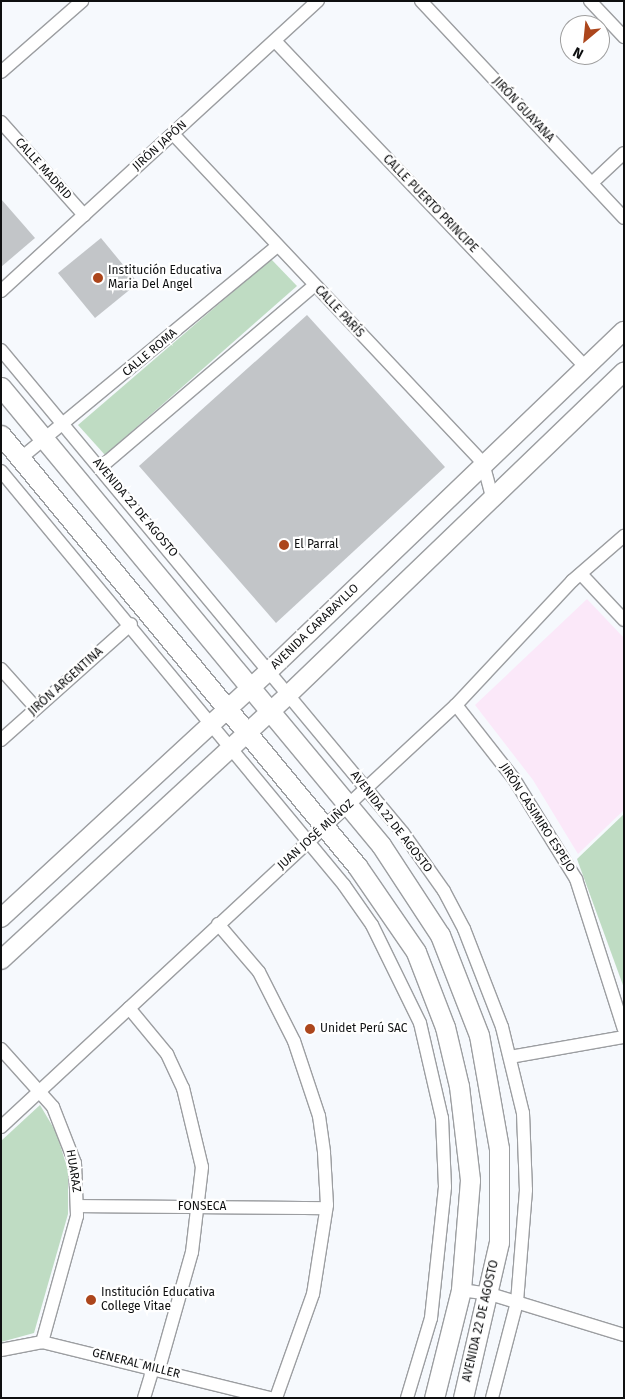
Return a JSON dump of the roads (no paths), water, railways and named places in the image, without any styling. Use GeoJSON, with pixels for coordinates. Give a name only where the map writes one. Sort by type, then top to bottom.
{"type":"FeatureCollection","features":[{"type":"Feature","properties":{"kind":"main road","name":"AVENIDA CARABAYLLO"},"geometry":{"type":"LineString","coordinates":[[1,918],[228,710],[624,330]]}},
{"type":"Feature","properties":{"kind":"main road"},"geometry":{"type":"LineString","coordinates":[[1,960],[289,694],[492,496],[624,372]]}},
{"type":"Feature","properties":{"kind":"main road","name":"AVENIDA 22 DE AGOSTO"},"geometry":{"type":"LineString","coordinates":[[1,388],[348,806],[423,903],[478,1035],[499,1149],[499,1242],[490,1294],[463,1398]]}},
{"type":"Feature","properties":{"kind":"main road"},"geometry":{"type":"LineString","coordinates":[[1,435],[325,827],[396,919],[416,952],[445,1027],[460,1086],[470,1180],[461,1290],[434,1398]]}},
{"type":"Feature","properties":{"kind":"street"},"geometry":{"type":"LineString","coordinates":[[1,72],[82,1]]}},
{"type":"Feature","properties":{"kind":"street","name":"JIRÓN JAPÓN"},"geometry":{"type":"LineString","coordinates":[[1,291],[318,1]]}},
{"type":"Feature","properties":{"kind":"street","name":"JIRÓN GUAYANA"},"geometry":{"type":"LineString","coordinates":[[421,1],[624,218]]}},
{"type":"Feature","properties":{"kind":"street"},"geometry":{"type":"LineString","coordinates":[[590,1],[624,37]]}},
{"type":"Feature","properties":{"kind":"street","name":"CALLE PUERTO PRINCIPE"},"geometry":{"type":"LineString","coordinates":[[274,41],[585,367]]}},
{"type":"Feature","properties":{"kind":"street","name":"CALLE MADRID"},"geometry":{"type":"LineString","coordinates":[[1,122],[84,215]]}},
{"type":"Feature","properties":{"kind":"street","name":"CALLE PARÍS"},"geometry":{"type":"LineString","coordinates":[[174,134],[314,286],[483,464],[492,496]]}},
{"type":"Feature","properties":{"kind":"street"},"geometry":{"type":"LineString","coordinates":[[592,183],[624,153]]}},
{"type":"Feature","properties":{"kind":"street","name":"CALLE ROMA"},"geometry":{"type":"LineString","coordinates":[[21,458],[65,425],[277,246]]}},
{"type":"Feature","properties":{"kind":"street"},"geometry":{"type":"LineString","coordinates":[[101,467],[314,286]]}},
{"type":"Feature","properties":{"kind":"street","name":"AVENIDA 22 DE AGOSTO"},"geometry":{"type":"LineString","coordinates":[[1,350],[270,670],[444,890],[485,979],[510,1057],[522,1113],[526,1190],[517,1302],[492,1398]]}},
{"type":"Feature","properties":{"kind":"street"},"geometry":{"type":"LineString","coordinates":[[1,470],[131,624],[372,925],[420,1023],[434,1071],[445,1179],[440,1267],[431,1318],[407,1398]]}},
{"type":"Feature","properties":{"kind":"street","name":"JUAN JOSÉ MUÑOZ"},"geometry":{"type":"LineString","coordinates":[[1,1128],[218,924],[366,790],[456,705],[581,574],[624,536]]}},
{"type":"Feature","properties":{"kind":"street"},"geometry":{"type":"LineString","coordinates":[[581,574],[624,620]]}},
{"type":"Feature","properties":{"kind":"street","name":"JIRÓN ARGENTINA"},"geometry":{"type":"LineString","coordinates":[[1,740],[131,624]]}},
{"type":"Feature","properties":{"kind":"street"},"geometry":{"type":"LineString","coordinates":[[1,669],[36,708]]}},
{"type":"Feature","properties":{"kind":"street","name":"JIRÓN CASIMIRO ESPEJO"},"geometry":{"type":"LineString","coordinates":[[456,705],[514,779],[576,879],[624,1029]]}},
{"type":"Feature","properties":{"kind":"street"},"geometry":{"type":"LineString","coordinates":[[218,924],[259,972],[294,1041],[318,1116],[326,1208],[314,1294],[276,1398]]}},
{"type":"Feature","properties":{"kind":"street"},"geometry":{"type":"LineString","coordinates":[[129,1008],[167,1054],[183,1088],[202,1168],[192,1252],[156,1369],[144,1398]]}},
{"type":"Feature","properties":{"kind":"street"},"geometry":{"type":"LineString","coordinates":[[510,1057],[624,1037]]}},
{"type":"Feature","properties":{"kind":"street","name":"HUARAZ"},"geometry":{"type":"LineString","coordinates":[[1,1049],[41,1090],[66,1133],[75,1163],[78,1206],[42,1342]]}},
{"type":"Feature","properties":{"kind":"street","name":"FONSECA"},"geometry":{"type":"LineString","coordinates":[[78,1206],[326,1208]]}},
{"type":"Feature","properties":{"kind":"street"},"geometry":{"type":"LineString","coordinates":[[461,1290],[490,1294],[624,1335]]}},
{"type":"Feature","properties":{"kind":"street","name":"GENERAL MILLER"},"geometry":{"type":"LineString","coordinates":[[1,1350],[42,1342],[270,1398]]}},
{"type":"Feature","properties":{"kind":"place","name":"Institución Educativa Maria Del Angel"},"geometry":{"type":"Point","coordinates":[98,278]}},
{"type":"Feature","properties":{"kind":"place","name":"El Parral"},"geometry":{"type":"Point","coordinates":[284,545]}},
{"type":"Feature","properties":{"kind":"place","name":"Unidet Perú SAC"},"geometry":{"type":"Point","coordinates":[310,1029]}},
{"type":"Feature","properties":{"kind":"place","name":"Institución Educativa College Vitae"},"geometry":{"type":"Point","coordinates":[91,1300]}}]}
